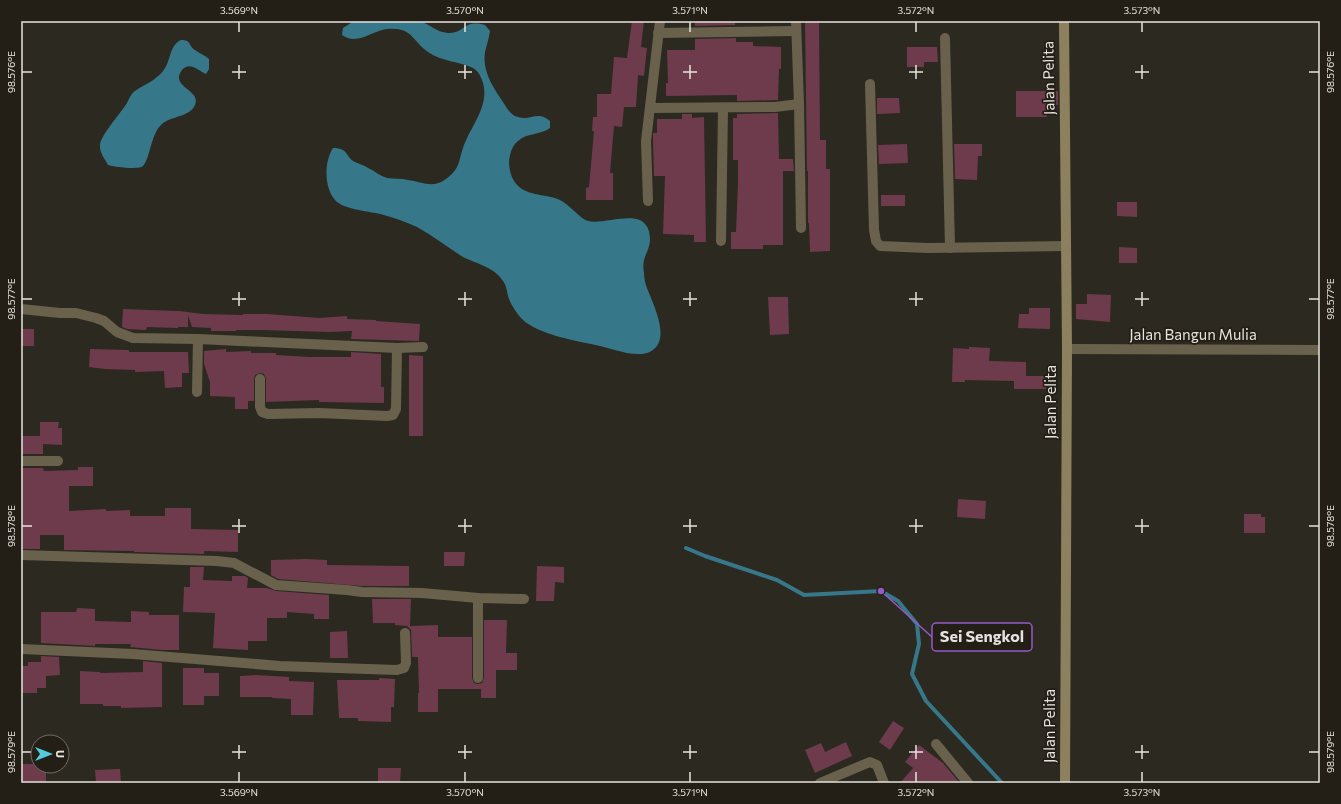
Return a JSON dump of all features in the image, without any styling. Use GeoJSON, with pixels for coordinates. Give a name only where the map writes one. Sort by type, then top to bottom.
{"type":"FeatureCollection","features":[{"type":"Feature","properties":{"kind":"street"},"geometry":{"type":"LineString","coordinates":[[648,201],[646,141],[660,21]]}},
{"type":"Feature","properties":{"kind":"street","name":"Jalan Pelita"},"geometry":{"type":"LineString","coordinates":[[1064,21],[1067,349],[1065,783]]}},
{"type":"Feature","properties":{"kind":"street"},"geometry":{"type":"LineString","coordinates":[[658,33],[796,26],[801,228]]}},
{"type":"Feature","properties":{"kind":"street"},"geometry":{"type":"LineString","coordinates":[[945,38],[950,248]]}},
{"type":"Feature","properties":{"kind":"street"},"geometry":{"type":"LineString","coordinates":[[870,84],[872,206],[876,242],[880,246],[950,248],[1066,246]]}},
{"type":"Feature","properties":{"kind":"street"},"geometry":{"type":"LineString","coordinates":[[650,108],[775,107],[799,104]]}},
{"type":"Feature","properties":{"kind":"street"},"geometry":{"type":"LineString","coordinates":[[721,241],[723,108]]}},
{"type":"Feature","properties":{"kind":"street"},"geometry":{"type":"LineString","coordinates":[[21,309],[76,313],[96,318],[104,321],[117,332],[133,338],[198,339],[398,348],[423,347]]}},
{"type":"Feature","properties":{"kind":"street"},"geometry":{"type":"LineString","coordinates":[[197,392],[198,339]]}},
{"type":"Feature","properties":{"kind":"street"},"geometry":{"type":"LineString","coordinates":[[260,379],[260,407],[262,412],[268,414],[318,413],[393,415],[396,409],[398,348]]}},
{"type":"Feature","properties":{"kind":"street","name":"Jalan Bangun Mulia"},"geometry":{"type":"LineString","coordinates":[[1067,349],[1320,350]]}},
{"type":"Feature","properties":{"kind":"street"},"geometry":{"type":"LineString","coordinates":[[21,461],[58,461]]}},
{"type":"Feature","properties":{"kind":"street"},"geometry":{"type":"LineString","coordinates":[[21,555],[217,561],[234,563],[276,586],[362,592],[422,593],[478,598],[524,599]]}},
{"type":"Feature","properties":{"kind":"street"},"geometry":{"type":"LineString","coordinates":[[478,598],[478,678]]}},
{"type":"Feature","properties":{"kind":"street"},"geometry":{"type":"LineString","coordinates":[[21,650],[133,654],[280,666],[397,670],[404,668],[406,663],[405,633]]}},
{"type":"Feature","properties":{"kind":"street"},"geometry":{"type":"LineString","coordinates":[[936,744],[968,783]]}},
{"type":"Feature","properties":{"kind":"street"},"geometry":{"type":"LineString","coordinates":[[820,783],[870,762],[876,765],[884,783]]}},
{"type":"Feature","properties":{"kind":"water"},"geometry":{"type":"Polygon","coordinates":[[[354,21],[420,21],[440,31],[448,33],[454,33],[472,24],[485,25],[490,31],[485,52],[485,66],[492,85],[508,109],[516,116],[523,118],[541,116],[550,121],[550,128],[521,138],[512,148],[509,167],[512,177],[518,186],[523,190],[535,194],[560,200],[588,221],[594,222],[626,218],[640,220],[647,226],[650,241],[643,267],[644,277],[657,314],[660,328],[660,340],[653,350],[641,354],[626,353],[559,337],[529,325],[518,315],[513,307],[504,283],[499,275],[482,265],[463,257],[417,227],[388,216],[344,206],[335,200],[331,195],[326,174],[328,160],[333,148],[342,149],[355,162],[387,178],[432,184],[446,179],[457,168],[467,137],[479,114],[484,97],[482,80],[479,73],[473,68],[433,55],[422,47],[411,35],[402,30],[381,30],[364,37],[353,39],[342,35],[343,28],[354,21]]]}},
{"type":"Feature","properties":{"kind":"water"},"geometry":{"type":"Polygon","coordinates":[[[181,40],[187,41],[199,53],[209,59],[209,69],[206,74],[194,67],[188,66],[182,70],[179,76],[182,85],[191,92],[196,100],[193,109],[185,114],[166,121],[158,128],[143,166],[132,168],[108,165],[101,153],[100,148],[103,136],[133,92],[153,80],[163,71],[168,63],[174,46],[181,40]]]}},
{"type":"Feature","properties":{"kind":"building"},"geometry":{"type":"Polygon","coordinates":[[[632,21],[644,21],[641,47],[647,48],[644,76],[638,75],[636,107],[624,107],[622,127],[614,126],[610,173],[613,173],[613,200],[586,200],[586,188],[589,187],[594,131],[592,131],[593,117],[597,117],[597,94],[611,94],[614,57],[627,58],[632,21]]]}},
{"type":"Feature","properties":{"kind":"building"},"geometry":{"type":"Polygon","coordinates":[[[695,21],[735,21],[735,25],[695,26],[695,21]]]}},
{"type":"Feature","properties":{"kind":"building"},"geometry":{"type":"Polygon","coordinates":[[[805,21],[819,21],[820,140],[826,140],[826,169],[830,169],[830,251],[810,252],[808,223],[805,21]]]}},
{"type":"Feature","properties":{"kind":"building"},"geometry":{"type":"Polygon","coordinates":[[[736,38],[736,42],[753,42],[753,46],[781,47],[781,69],[779,69],[778,100],[737,101],[737,95],[666,96],[666,83],[668,83],[667,50],[695,50],[695,39],[736,38]]]}},
{"type":"Feature","properties":{"kind":"building"},"geometry":{"type":"Polygon","coordinates":[[[907,47],[937,47],[938,62],[924,62],[924,67],[907,67],[907,47]]]}},
{"type":"Feature","properties":{"kind":"building"},"geometry":{"type":"Polygon","coordinates":[[[1016,91],[1058,91],[1058,105],[1047,105],[1047,117],[1016,117],[1016,91]]]}},
{"type":"Feature","properties":{"kind":"building"},"geometry":{"type":"Polygon","coordinates":[[[877,98],[899,98],[900,113],[877,114],[877,98]]]}},
{"type":"Feature","properties":{"kind":"building"},"geometry":{"type":"Polygon","coordinates":[[[778,113],[779,159],[793,159],[794,171],[783,171],[783,245],[763,245],[763,249],[731,249],[731,232],[736,232],[738,182],[738,160],[733,160],[733,118],[737,118],[737,114],[778,113]]]}},
{"type":"Feature","properties":{"kind":"building"},"geometry":{"type":"Polygon","coordinates":[[[682,114],[692,114],[692,118],[704,117],[706,242],[694,242],[694,235],[663,234],[665,176],[654,176],[653,133],[657,133],[657,119],[682,119],[682,114]]]}},
{"type":"Feature","properties":{"kind":"building"},"geometry":{"type":"Polygon","coordinates":[[[907,144],[908,163],[879,164],[878,145],[907,144]]]}},
{"type":"Feature","properties":{"kind":"building"},"geometry":{"type":"Polygon","coordinates":[[[954,144],[982,144],[982,156],[978,156],[977,180],[955,179],[954,144]]]}},
{"type":"Feature","properties":{"kind":"building"},"geometry":{"type":"Polygon","coordinates":[[[881,195],[905,195],[905,206],[881,206],[881,195]]]}},
{"type":"Feature","properties":{"kind":"building"},"geometry":{"type":"Polygon","coordinates":[[[1117,202],[1137,202],[1137,217],[1117,216],[1117,202]]]}},
{"type":"Feature","properties":{"kind":"building"},"geometry":{"type":"Polygon","coordinates":[[[1119,247],[1137,248],[1137,263],[1119,263],[1119,247]]]}},
{"type":"Feature","properties":{"kind":"building"},"geometry":{"type":"Polygon","coordinates":[[[1087,294],[1111,295],[1110,322],[1076,319],[1076,304],[1087,304],[1087,294]]]}},
{"type":"Feature","properties":{"kind":"building"},"geometry":{"type":"Polygon","coordinates":[[[768,297],[788,297],[789,334],[770,335],[768,297]]]}},
{"type":"Feature","properties":{"kind":"building"},"geometry":{"type":"Polygon","coordinates":[[[1029,308],[1050,308],[1050,329],[1018,328],[1019,314],[1029,314],[1029,308]]]}},
{"type":"Feature","properties":{"kind":"building"},"geometry":{"type":"Polygon","coordinates":[[[123,309],[179,311],[203,314],[267,314],[319,318],[347,316],[347,319],[420,324],[419,341],[351,339],[352,331],[211,331],[211,328],[192,327],[188,315],[188,327],[147,327],[146,330],[127,329],[122,327],[123,309]]]}},
{"type":"Feature","properties":{"kind":"building"},"geometry":{"type":"Polygon","coordinates":[[[21,329],[34,329],[34,346],[21,346],[21,329]]]}},
{"type":"Feature","properties":{"kind":"building"},"geometry":{"type":"Polygon","coordinates":[[[969,347],[990,348],[989,361],[1026,362],[1026,376],[1047,376],[1046,389],[1014,389],[1014,381],[965,380],[965,382],[952,382],[953,348],[969,349],[969,347]]]}},
{"type":"Feature","properties":{"kind":"building"},"geometry":{"type":"Polygon","coordinates":[[[90,349],[129,350],[129,352],[188,352],[189,373],[182,373],[182,387],[165,388],[164,371],[135,372],[135,370],[89,367],[90,349]]]}},
{"type":"Feature","properties":{"kind":"building"},"geometry":{"type":"Polygon","coordinates":[[[226,349],[226,352],[251,351],[251,353],[276,353],[276,355],[310,357],[351,357],[351,352],[381,354],[381,387],[384,387],[384,403],[319,402],[319,400],[266,402],[266,379],[264,374],[260,373],[255,375],[254,379],[254,401],[248,401],[248,409],[235,409],[235,397],[210,396],[210,382],[204,364],[204,351],[226,349]]]}},
{"type":"Feature","properties":{"kind":"building"},"geometry":{"type":"Polygon","coordinates":[[[409,355],[423,356],[423,436],[409,436],[409,355]]]}},
{"type":"Feature","properties":{"kind":"building"},"geometry":{"type":"Polygon","coordinates":[[[40,422],[59,422],[58,428],[62,428],[62,445],[43,444],[43,454],[21,454],[21,436],[40,436],[40,422]]]}},
{"type":"Feature","properties":{"kind":"building"},"geometry":{"type":"Polygon","coordinates":[[[78,467],[93,467],[93,486],[69,486],[69,511],[106,509],[106,511],[130,510],[130,516],[165,516],[165,508],[191,508],[191,529],[238,530],[238,552],[204,551],[204,554],[64,550],[64,535],[40,535],[40,549],[21,549],[21,468],[43,468],[44,471],[78,470],[78,467]]]}},
{"type":"Feature","properties":{"kind":"building"},"geometry":{"type":"Polygon","coordinates":[[[958,499],[986,501],[985,519],[957,517],[958,499]]]}},
{"type":"Feature","properties":{"kind":"building"},"geometry":{"type":"Polygon","coordinates":[[[1244,514],[1261,514],[1261,517],[1265,517],[1265,533],[1244,533],[1244,514]]]}},
{"type":"Feature","properties":{"kind":"building"},"geometry":{"type":"Polygon","coordinates":[[[444,552],[465,552],[464,566],[444,566],[444,552]]]}},
{"type":"Feature","properties":{"kind":"building"},"geometry":{"type":"Polygon","coordinates":[[[271,560],[327,560],[327,565],[409,566],[409,586],[362,586],[278,579],[271,575],[271,560]]]}},
{"type":"Feature","properties":{"kind":"building"},"geometry":{"type":"Polygon","coordinates":[[[537,566],[564,567],[564,583],[555,582],[554,601],[536,601],[537,566]]]}},
{"type":"Feature","properties":{"kind":"building"},"geometry":{"type":"Polygon","coordinates":[[[190,567],[204,567],[203,580],[232,581],[232,576],[245,576],[248,578],[247,588],[267,588],[276,591],[329,595],[329,619],[314,619],[314,614],[287,612],[287,618],[267,618],[267,641],[248,641],[248,650],[213,648],[215,613],[183,612],[184,587],[190,587],[190,567]]]}},
{"type":"Feature","properties":{"kind":"building"},"geometry":{"type":"Polygon","coordinates":[[[372,599],[411,599],[410,626],[438,625],[438,637],[472,637],[472,678],[474,683],[478,684],[482,683],[484,678],[484,620],[507,620],[506,653],[517,653],[517,670],[496,670],[496,698],[481,698],[481,689],[438,689],[438,712],[418,712],[418,657],[412,657],[411,630],[407,626],[395,625],[395,623],[373,623],[372,599]]]}},
{"type":"Feature","properties":{"kind":"building"},"geometry":{"type":"Polygon","coordinates":[[[77,608],[95,609],[95,621],[131,622],[131,611],[149,612],[149,615],[179,615],[179,650],[130,647],[131,644],[95,644],[95,646],[41,643],[41,612],[76,612],[77,608]]]}},
{"type":"Feature","properties":{"kind":"building"},"geometry":{"type":"Polygon","coordinates":[[[347,631],[348,658],[330,658],[330,632],[347,631]]]}},
{"type":"Feature","properties":{"kind":"building"},"geometry":{"type":"Polygon","coordinates":[[[41,656],[59,657],[60,675],[46,676],[46,688],[37,688],[37,693],[21,693],[21,666],[28,666],[28,662],[41,662],[41,656]]]}},
{"type":"Feature","properties":{"kind":"building"},"geometry":{"type":"Polygon","coordinates":[[[143,661],[162,663],[162,707],[121,708],[121,706],[103,706],[103,704],[80,704],[80,671],[100,673],[143,672],[143,661]]]}},
{"type":"Feature","properties":{"kind":"building"},"geometry":{"type":"Polygon","coordinates":[[[183,668],[204,668],[204,673],[219,673],[219,696],[204,696],[204,705],[183,705],[183,668]]]}},
{"type":"Feature","properties":{"kind":"building"},"geometry":{"type":"Polygon","coordinates":[[[256,675],[289,677],[289,681],[314,682],[313,715],[291,715],[291,699],[272,697],[240,697],[240,676],[256,675]]]}},
{"type":"Feature","properties":{"kind":"building"},"geometry":{"type":"Polygon","coordinates":[[[379,678],[395,679],[394,707],[391,707],[391,722],[358,721],[358,718],[339,718],[337,680],[379,680],[379,678]]]}},
{"type":"Feature","properties":{"kind":"building"},"geometry":{"type":"Polygon","coordinates":[[[893,721],[904,728],[890,750],[879,742],[893,721]]]}},
{"type":"Feature","properties":{"kind":"building"},"geometry":{"type":"Polygon","coordinates":[[[846,742],[852,756],[815,773],[805,750],[821,743],[825,752],[846,742]]]}},
{"type":"Feature","properties":{"kind":"building"},"geometry":{"type":"Polygon","coordinates":[[[919,745],[943,763],[960,783],[900,783],[913,768],[905,762],[919,745]]]}},
{"type":"Feature","properties":{"kind":"building"},"geometry":{"type":"Polygon","coordinates":[[[21,764],[30,764],[30,774],[46,774],[46,783],[21,783],[21,764]]]}},
{"type":"Feature","properties":{"kind":"building"},"geometry":{"type":"Polygon","coordinates":[[[378,768],[401,768],[400,783],[378,783],[378,768]]]}},
{"type":"Feature","properties":{"kind":"building"},"geometry":{"type":"Polygon","coordinates":[[[120,769],[121,783],[96,783],[95,770],[120,769]]]}},
{"type":"Feature","properties":{"kind":"waterway"},"geometry":{"type":"LineString","coordinates":[[686,548],[705,556],[777,580],[804,595],[881,591],[898,601],[917,624],[919,644],[912,674],[926,701],[1002,783]]}},
{"type":"Feature","properties":{"kind":"place","name":"Sei Sengkol"},"geometry":{"type":"Point","coordinates":[881,591]}}]}
